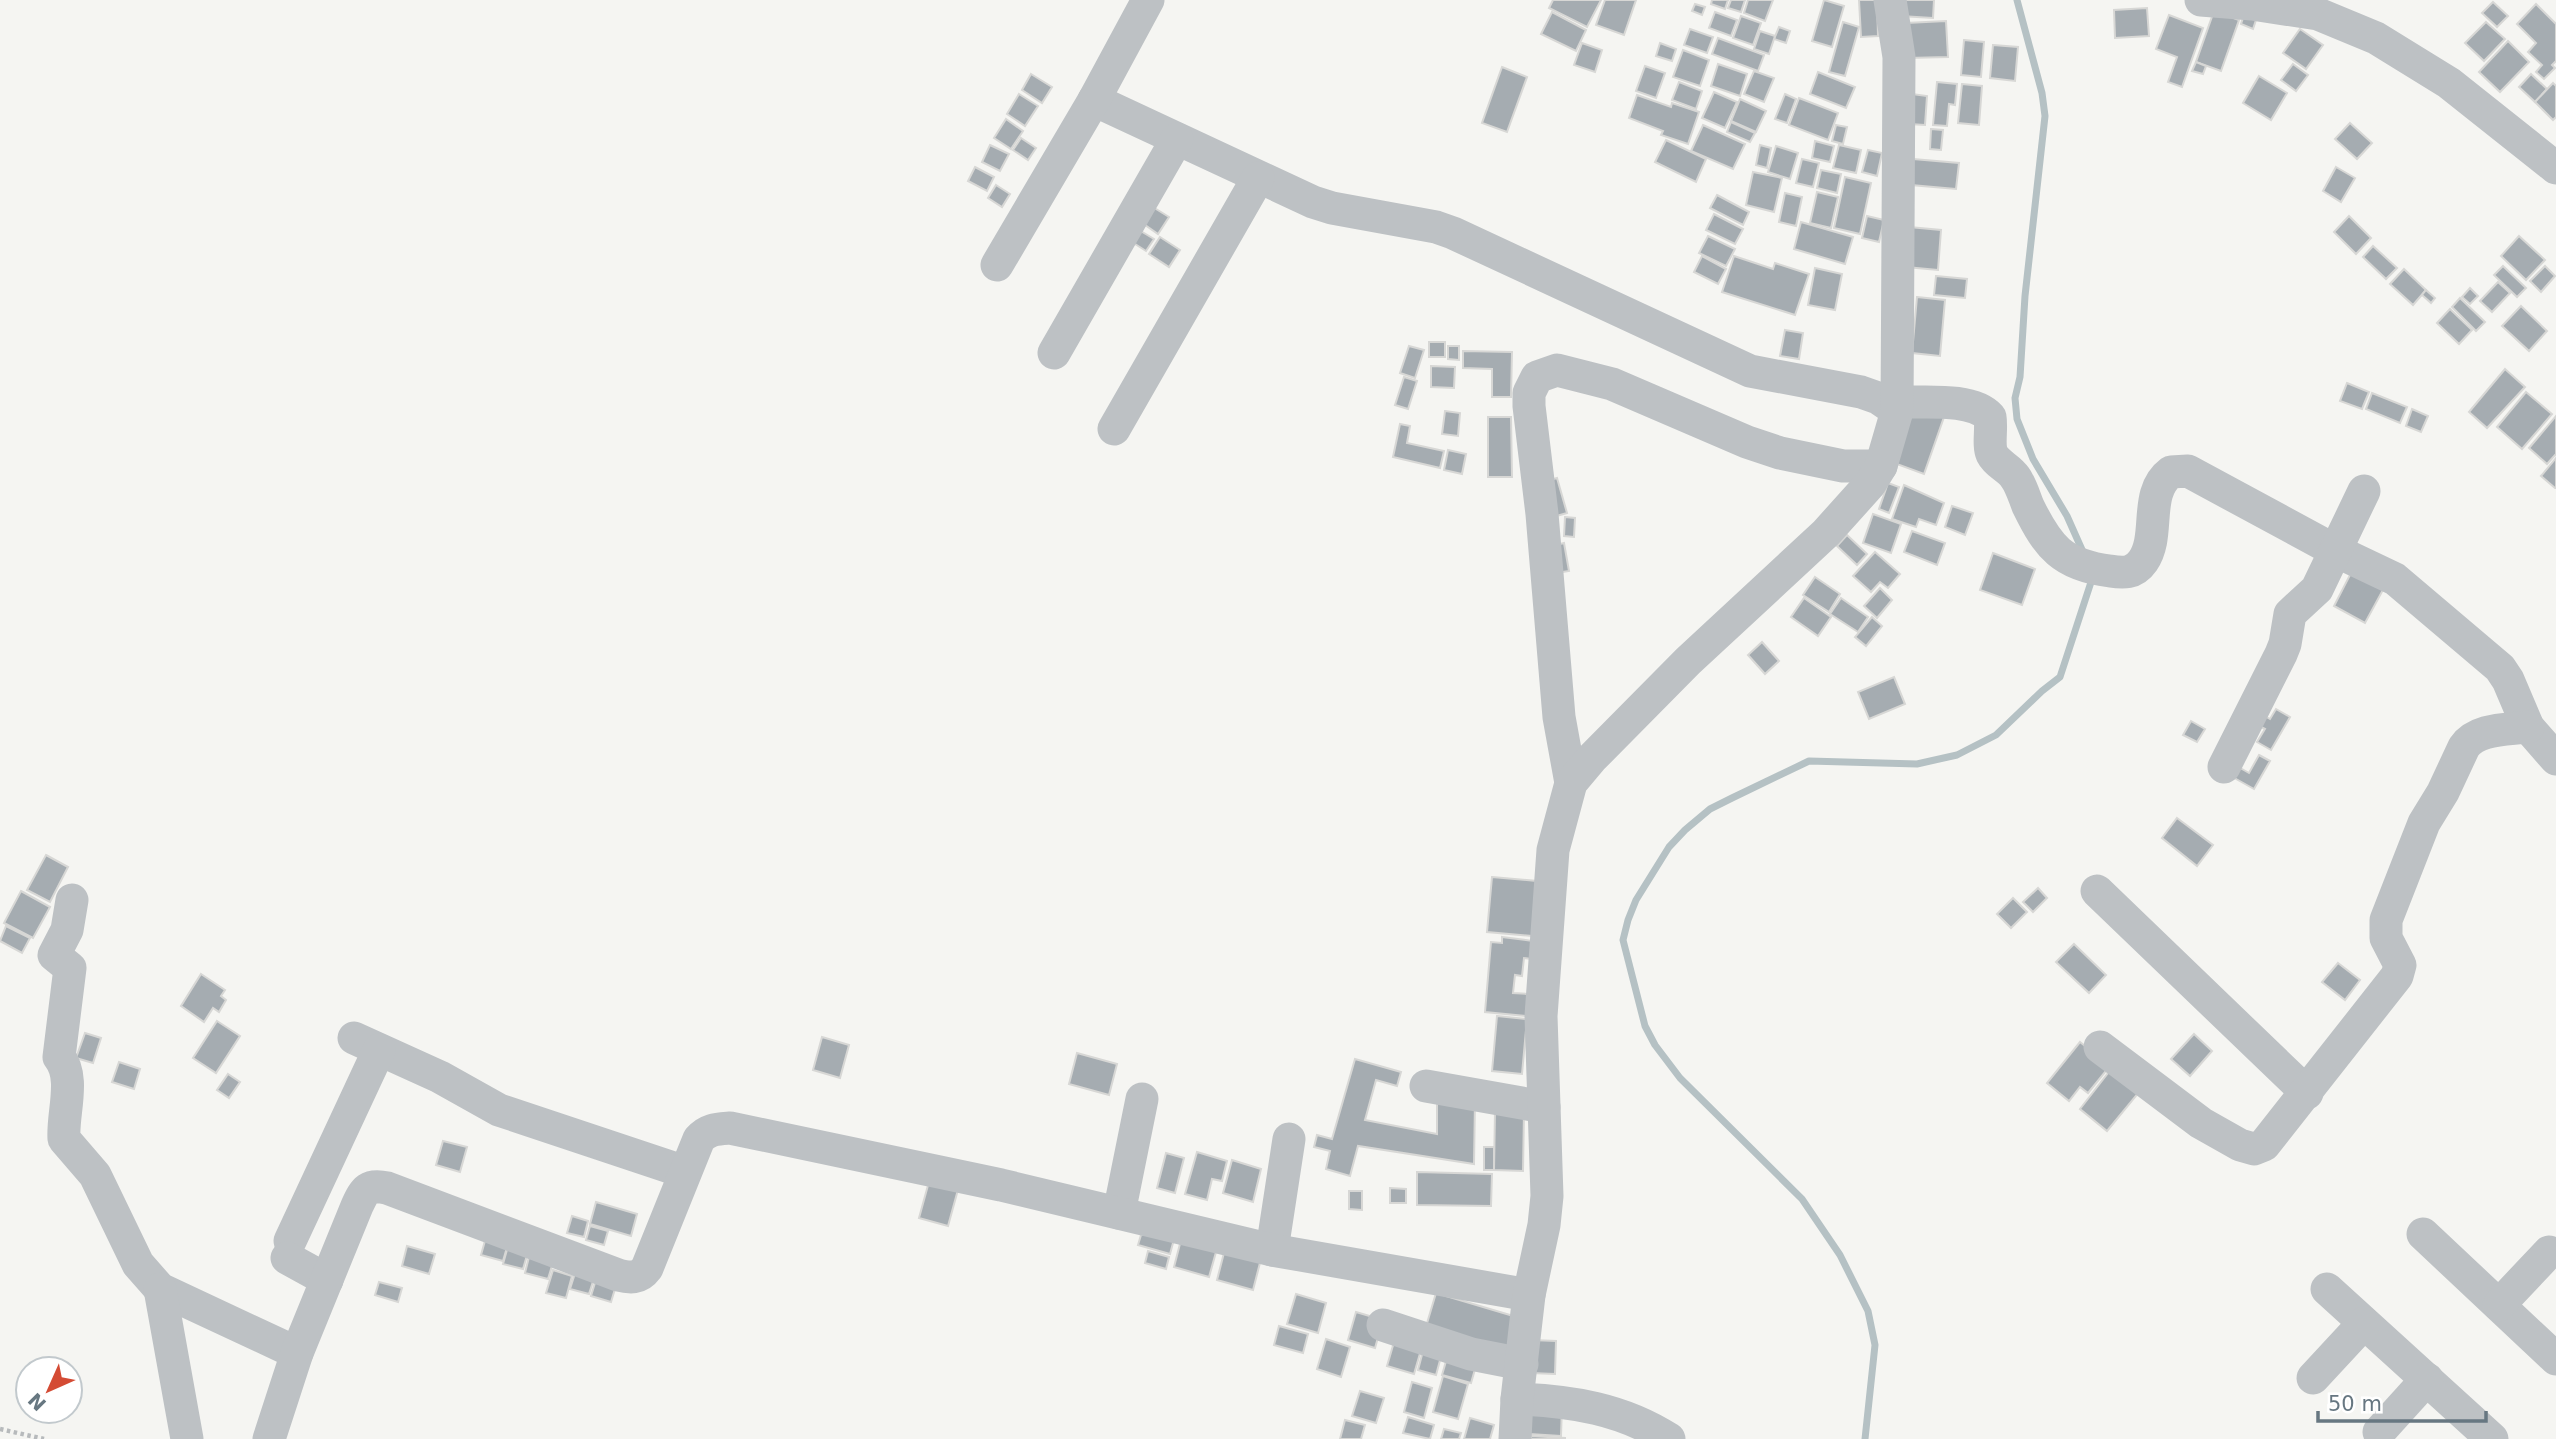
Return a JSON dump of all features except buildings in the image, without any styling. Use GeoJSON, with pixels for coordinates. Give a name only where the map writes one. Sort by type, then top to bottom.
{"type":"FeatureCollection","features":[{"type":"Feature","properties":{"kind":"street"},"geometry":{"type":"LineString","coordinates":[[997,265],[1094,100],[1147,0]]}},
{"type":"Feature","properties":{"kind":"street"},"geometry":{"type":"LineString","coordinates":[[1515,1439],[1529,1295],[1544,1225],[1547,1196],[1541,1016],[1552,862],[1558,825],[1571,783],[1592,758],[1688,661],[1826,533],[1870,484],[1881,466],[1897,407],[1899,57],[1890,0]]}},
{"type":"Feature","properties":{"kind":"street"},"geometry":{"type":"LineString","coordinates":[[2201,0],[2318,14],[2376,38],[2449,83],[2556,168]]}},
{"type":"Feature","properties":{"kind":"street"},"geometry":{"type":"LineString","coordinates":[[1094,100],[1291,193],[1332,208],[1453,233],[1750,371],[1861,392],[1897,407],[1958,404],[1977,407],[1990,417],[1993,457],[2017,478],[2028,506],[2050,547],[2071,562],[2111,572],[2143,562],[2148,550],[2155,499],[2167,474],[2188,471],[2334,550],[2395,579],[2487,656],[2508,680],[2528,727],[2556,759]]}},
{"type":"Feature","properties":{"kind":"street"},"geometry":{"type":"LineString","coordinates":[[1054,353],[1177,139]]}},
{"type":"Feature","properties":{"kind":"street"},"geometry":{"type":"LineString","coordinates":[[1114,429],[1258,178]]}},
{"type":"Feature","properties":{"kind":"street"},"geometry":{"type":"LineString","coordinates":[[1571,783],[1559,717],[1542,514],[1529,406],[1529,393],[1536,377],[1557,370],[1612,384],[1747,442],[1780,453],[1843,466],[1881,466]]}},
{"type":"Feature","properties":{"kind":"street"},"geometry":{"type":"LineString","coordinates":[[2224,767],[2281,654],[2290,614],[2317,589],[2364,491]]}},
{"type":"Feature","properties":{"kind":"street"},"geometry":{"type":"LineString","coordinates":[[2100,1047],[2201,1123],[2248,1148],[2264,1145],[2397,976],[2400,965],[2386,938],[2386,920],[2424,823],[2443,792],[2464,747],[2469,740],[2483,734],[2528,727]]}},
{"type":"Feature","properties":{"kind":"street"},"geometry":{"type":"LineString","coordinates":[[2097,891],[2306,1093]]}},
{"type":"Feature","properties":{"kind":"street"},"geometry":{"type":"LineString","coordinates":[[72,900],[67,930],[54,955],[70,968],[59,1057],[63,1062],[68,1084],[64,1139],[95,1174],[138,1264],[160,1289],[297,1353]]}},
{"type":"Feature","properties":{"kind":"street"},"geometry":{"type":"LineString","coordinates":[[327,1280],[289,1250],[366,1044],[440,1077],[499,1110],[685,1172]]}},
{"type":"Feature","properties":{"kind":"street"},"geometry":{"type":"LineString","coordinates":[[1426,1086],[1544,1107]]}},
{"type":"Feature","properties":{"kind":"street"},"geometry":{"type":"LineString","coordinates":[[1119,1213],[1142,1099]]}},
{"type":"Feature","properties":{"kind":"street"},"geometry":{"type":"LineString","coordinates":[[269,1439],[297,1353],[327,1280],[363,1194],[375,1185],[618,1275],[634,1277],[642,1275],[647,1268],[699,1139],[706,1132],[730,1128],[1001,1185],[1272,1250],[1529,1295]]}},
{"type":"Feature","properties":{"kind":"street"},"geometry":{"type":"LineString","coordinates":[[1272,1250],[1289,1139]]}},
{"type":"Feature","properties":{"kind":"street"},"geometry":{"type":"LineString","coordinates":[[2423,1234],[2556,1359]]}},
{"type":"Feature","properties":{"kind":"street"},"geometry":{"type":"LineString","coordinates":[[2499,1305],[2549,1252]]}},
{"type":"Feature","properties":{"kind":"street"},"geometry":{"type":"LineString","coordinates":[[160,1289],[187,1439]]}},
{"type":"Feature","properties":{"kind":"street"},"geometry":{"type":"LineString","coordinates":[[2327,1289],[2492,1439]]}},
{"type":"Feature","properties":{"kind":"street"},"geometry":{"type":"LineString","coordinates":[[2313,1378],[2364,1322]]}},
{"type":"Feature","properties":{"kind":"street"},"geometry":{"type":"LineString","coordinates":[[1383,1325],[1471,1354],[1522,1364]]}},
{"type":"Feature","properties":{"kind":"street"},"geometry":{"type":"LineString","coordinates":[[2379,1432],[2427,1379]]}},
{"type":"Feature","properties":{"kind":"street"},"geometry":{"type":"LineString","coordinates":[[1517,1399],[1556,1401],[1617,1413],[1636,1420],[1669,1439]]}},
{"type":"Feature","properties":{"kind":"path"},"geometry":{"type":"LineString","coordinates":[[0,1430],[44,1439]]}},
{"type":"Feature","properties":{"kind":"waterway"},"geometry":{"type":"LineString","coordinates":[[2017,0],[2042,93],[2045,116],[2025,296],[2020,377],[2015,398],[2017,419],[2033,459],[2067,516],[2083,552]]}},
{"type":"Feature","properties":{"kind":"waterway"},"geometry":{"type":"LineString","coordinates":[[1865,1439],[1875,1345],[1868,1311],[1840,1255],[1802,1199],[1680,1078],[1655,1045],[1645,1026],[1623,940],[1628,920],[1636,900],[1669,847],[1710,809],[1809,761],[1917,764],[1957,755],[1996,735],[2060,677],[2093,576]]}}]}
